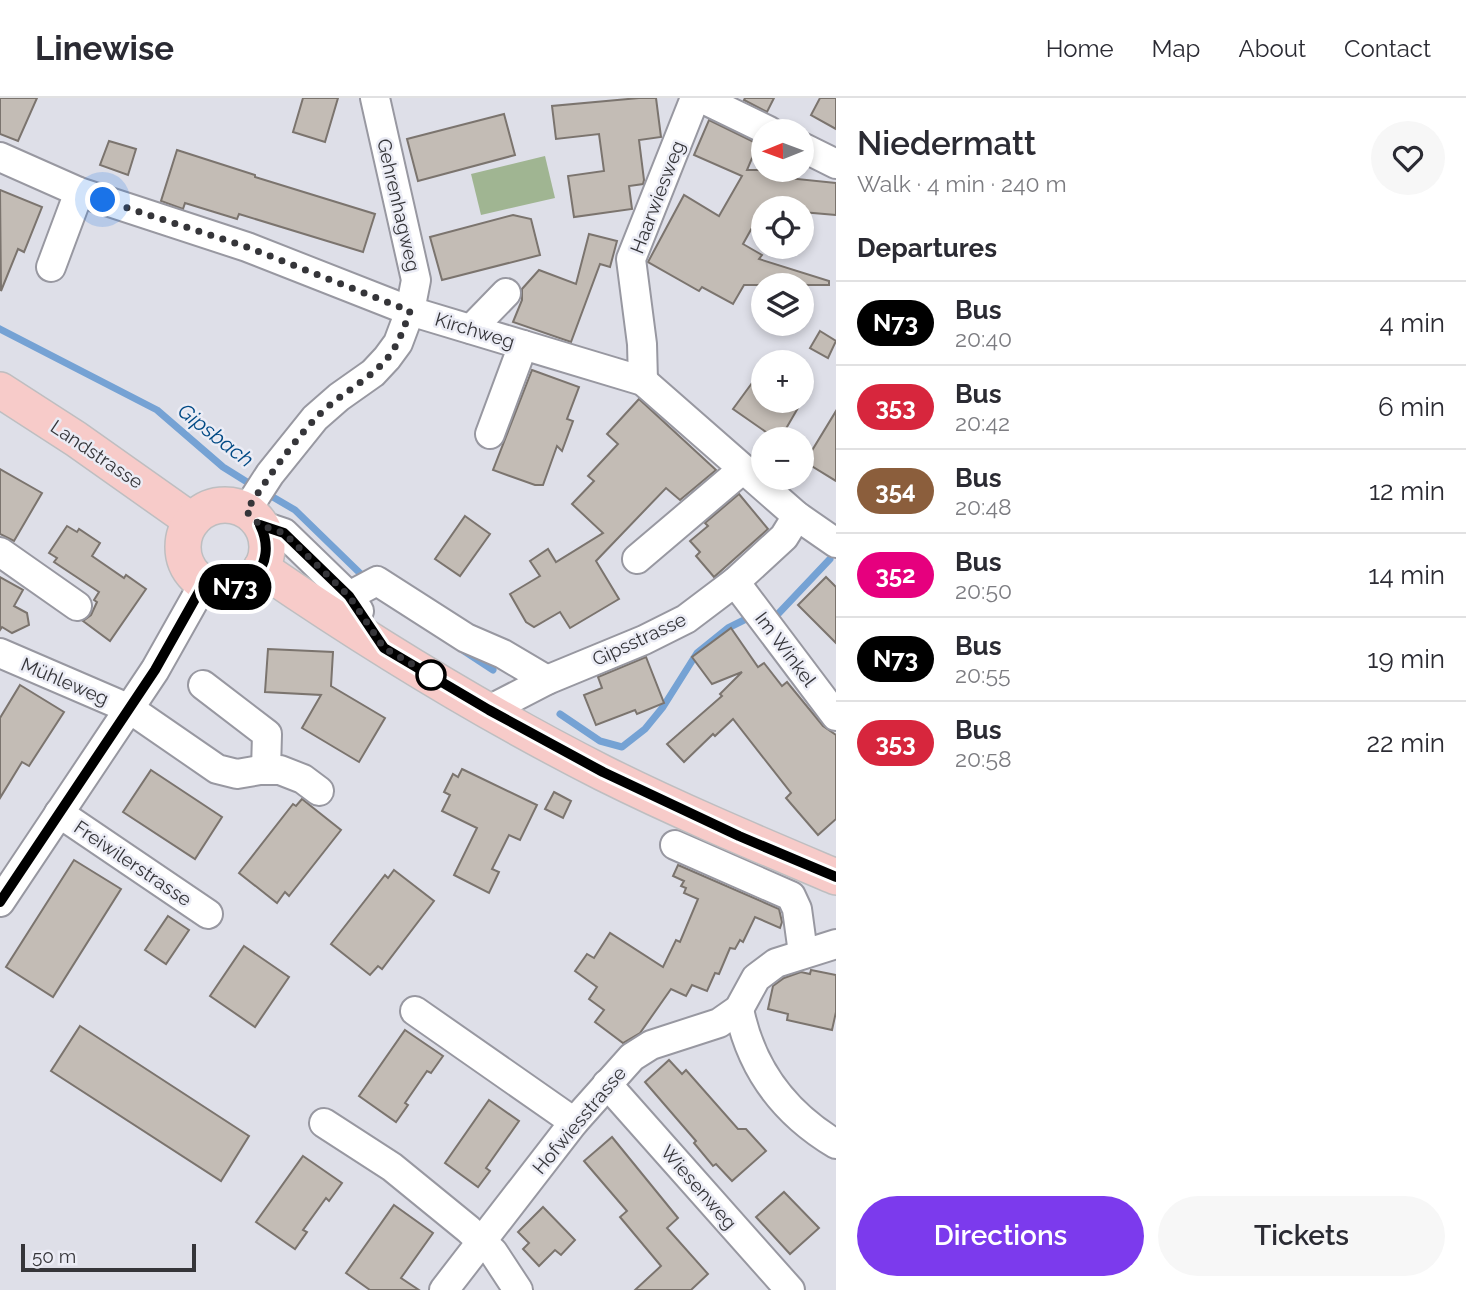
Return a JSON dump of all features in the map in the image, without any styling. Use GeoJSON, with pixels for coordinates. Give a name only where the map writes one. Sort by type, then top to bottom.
{"type":"FeatureCollection","features":[{"type":"Feature","properties":{"kind":"main road","name":"Landstrasse"},"geometry":{"type":"LineString","coordinates":[[0,390],[76,439],[192,521]]}},
{"type":"Feature","properties":{"kind":"main road"},"geometry":{"type":"LineString","coordinates":[[235,506],[253,512],[267,546],[261,568],[253,578],[229,589],[204,583],[193,574],[186,562],[183,548],[185,534],[192,521],[211,507],[235,506]]}},
{"type":"Feature","properties":{"kind":"main road"},"geometry":{"type":"LineString","coordinates":[[261,568],[384,648],[489,710],[615,778],[739,836],[836,877]]}},
{"type":"Feature","properties":{"kind":"street","name":"Gehrenhagweg"},"geometry":{"type":"LineString","coordinates":[[253,512],[270,474],[315,418],[373,373],[387,358],[398,343],[410,311],[416,280],[374,98]]}},
{"type":"Feature","properties":{"kind":"street","name":"Haarwiesweg"},"geometry":{"type":"LineString","coordinates":[[643,381],[642,344],[631,259],[695,98]]}},
{"type":"Feature","properties":{"kind":"street"},"geometry":{"type":"LineString","coordinates":[[701,98],[751,122]]}},
{"type":"Feature","properties":{"kind":"street"},"geometry":{"type":"LineString","coordinates":[[814,153],[836,164]]}},
{"type":"Feature","properties":{"kind":"street","name":"Kirchweg"},"geometry":{"type":"LineString","coordinates":[[0,157],[79,192],[247,247],[410,311],[643,381],[796,516]]}},
{"type":"Feature","properties":{"kind":"street"},"geometry":{"type":"LineString","coordinates":[[51,267],[79,192]]}},
{"type":"Feature","properties":{"kind":"street"},"geometry":{"type":"LineString","coordinates":[[471,329],[506,293]]}},
{"type":"Feature","properties":{"kind":"street"},"geometry":{"type":"LineString","coordinates":[[490,434],[523,345]]}},
{"type":"Feature","properties":{"kind":"street"},"geometry":{"type":"LineString","coordinates":[[637,559],[743,469]]}},
{"type":"Feature","properties":{"kind":"street"},"geometry":{"type":"LineString","coordinates":[[253,512],[361,589],[503,654],[547,680]]}},
{"type":"Feature","properties":{"kind":"street"},"geometry":{"type":"LineString","coordinates":[[796,516],[831,532]]}},
{"type":"Feature","properties":{"kind":"street","name":"Gipsstrasse"},"geometry":{"type":"LineString","coordinates":[[489,710],[547,680],[644,640],[686,619],[735,582],[784,537],[796,516]]}},
{"type":"Feature","properties":{"kind":"street"},"geometry":{"type":"LineString","coordinates":[[0,552],[77,606]]}},
{"type":"Feature","properties":{"kind":"street"},"geometry":{"type":"LineString","coordinates":[[412,582],[450,605],[473,627],[484,646]]}},
{"type":"Feature","properties":{"kind":"street","name":"Im Winkel"},"geometry":{"type":"LineString","coordinates":[[735,582],[836,716]]}},
{"type":"Feature","properties":{"kind":"street"},"geometry":{"type":"LineString","coordinates":[[0,902],[155,670],[204,583]]}},
{"type":"Feature","properties":{"kind":"street"},"geometry":{"type":"LineString","coordinates":[[361,589],[384,648]]}},
{"type":"Feature","properties":{"kind":"street","name":"Mühleweg"},"geometry":{"type":"LineString","coordinates":[[1,655],[130,709],[217,769],[237,774],[280,770],[303,779],[319,791]]}},
{"type":"Feature","properties":{"kind":"street"},"geometry":{"type":"LineString","coordinates":[[203,685],[267,734],[266,770]]}},
{"type":"Feature","properties":{"kind":"street","name":"Freiwilerstrasse"},"geometry":{"type":"LineString","coordinates":[[59,813],[208,914]]}},
{"type":"Feature","properties":{"kind":"street"},"geometry":{"type":"LineString","coordinates":[[675,845],[792,896],[797,909],[803,953]]}},
{"type":"Feature","properties":{"kind":"street"},"geometry":{"type":"LineString","coordinates":[[836,944],[776,963],[756,978],[739,1009],[754,1060],[771,1086],[815,1131],[836,1144]]}},
{"type":"Feature","properties":{"kind":"street","name":"Hofwiesstrasse"},"geometry":{"type":"LineString","coordinates":[[444,1290],[574,1122],[632,1057],[651,1045],[719,1023],[739,1009]]}},
{"type":"Feature","properties":{"kind":"street"},"geometry":{"type":"LineString","coordinates":[[415,1011],[574,1122]]}},
{"type":"Feature","properties":{"kind":"street","name":"Wiesenweg"},"geometry":{"type":"LineString","coordinates":[[607,1084],[790,1290]]}},
{"type":"Feature","properties":{"kind":"street"},"geometry":{"type":"LineString","coordinates":[[324,1123],[392,1167],[468,1228],[493,1252],[518,1290]]}},
{"type":"Feature","properties":{"kind":"green space"},"geometry":{"type":"Polygon","coordinates":[[[545,156],[555,198],[481,215],[471,174],[545,156]]]}},
{"type":"Feature","properties":{"kind":"building"},"geometry":{"type":"Polygon","coordinates":[[[0,98],[37,98],[18,141],[0,134],[0,98]]]}},
{"type":"Feature","properties":{"kind":"building"},"geometry":{"type":"Polygon","coordinates":[[[303,98],[338,98],[325,142],[293,132],[303,98]]]}},
{"type":"Feature","properties":{"kind":"building"},"geometry":{"type":"Polygon","coordinates":[[[656,98],[661,137],[639,140],[644,180],[643,184],[629,186],[632,209],[574,217],[568,176],[604,171],[599,134],[556,139],[552,106],[656,98]]]}},
{"type":"Feature","properties":{"kind":"building"},"geometry":{"type":"Polygon","coordinates":[[[774,98],[767,112],[744,100],[774,98]]]}},
{"type":"Feature","properties":{"kind":"building"},"geometry":{"type":"Polygon","coordinates":[[[820,98],[836,98],[836,129],[811,115],[820,98]]]}},
{"type":"Feature","properties":{"kind":"building"},"geometry":{"type":"Polygon","coordinates":[[[504,114],[515,155],[418,181],[407,139],[504,114]]]}},
{"type":"Feature","properties":{"kind":"building"},"geometry":{"type":"Polygon","coordinates":[[[709,120],[751,141],[751,161],[747,170],[751,170],[751,182],[836,183],[836,215],[814,213],[814,196],[751,196],[751,230],[743,244],[751,249],[751,259],[804,273],[751,273],[751,285],[744,285],[733,304],[702,287],[699,291],[648,262],[684,195],[719,216],[742,176],[694,155],[709,120]]]}},
{"type":"Feature","properties":{"kind":"building"},"geometry":{"type":"Polygon","coordinates":[[[109,141],[136,149],[128,175],[100,165],[109,141]]]}},
{"type":"Feature","properties":{"kind":"building"},"geometry":{"type":"Polygon","coordinates":[[[177,150],[375,214],[363,252],[239,214],[237,219],[185,203],[183,209],[161,201],[177,150]]]}},
{"type":"Feature","properties":{"kind":"building"},"geometry":{"type":"Polygon","coordinates":[[[0,190],[42,207],[24,252],[18,249],[1,291],[0,190]]]}},
{"type":"Feature","properties":{"kind":"building"},"geometry":{"type":"Polygon","coordinates":[[[513,215],[531,219],[540,255],[442,280],[430,237],[513,215]]]}},
{"type":"Feature","properties":{"kind":"building"},"geometry":{"type":"Polygon","coordinates":[[[589,234],[617,241],[610,267],[600,264],[571,342],[513,322],[522,300],[522,289],[539,270],[576,284],[589,234]]]}},
{"type":"Feature","properties":{"kind":"building"},"geometry":{"type":"Polygon","coordinates":[[[814,276],[829,281],[829,285],[814,285],[814,276]]]}},
{"type":"Feature","properties":{"kind":"building"},"geometry":{"type":"Polygon","coordinates":[[[820,331],[836,341],[828,358],[810,348],[820,331]]]}},
{"type":"Feature","properties":{"kind":"building"},"geometry":{"type":"Polygon","coordinates":[[[532,370],[579,387],[567,419],[573,421],[562,451],[557,446],[543,485],[535,485],[493,470],[532,370]]]}},
{"type":"Feature","properties":{"kind":"building"},"geometry":{"type":"Polygon","coordinates":[[[751,384],[751,413],[795,413],[787,427],[759,427],[733,409],[751,384]]]}},
{"type":"Feature","properties":{"kind":"building"},"geometry":{"type":"Polygon","coordinates":[[[639,399],[716,470],[680,500],[666,488],[596,561],[619,599],[570,628],[560,612],[534,627],[526,622],[510,594],[540,576],[530,561],[548,549],[556,562],[603,533],[572,504],[594,481],[588,476],[618,444],[607,434],[639,399]]]}},
{"type":"Feature","properties":{"kind":"building"},"geometry":{"type":"Polygon","coordinates":[[[836,411],[836,481],[814,468],[814,447],[836,411]]]}},
{"type":"Feature","properties":{"kind":"building"},"geometry":{"type":"Polygon","coordinates":[[[0,469],[42,493],[14,541],[0,534],[0,469]]]}},
{"type":"Feature","properties":{"kind":"building"},"geometry":{"type":"Polygon","coordinates":[[[739,494],[768,529],[714,577],[696,556],[700,552],[690,541],[708,526],[705,523],[739,494]]]}},
{"type":"Feature","properties":{"kind":"building"},"geometry":{"type":"Polygon","coordinates":[[[465,516],[490,534],[460,576],[435,559],[465,516]]]}},
{"type":"Feature","properties":{"kind":"building"},"geometry":{"type":"Polygon","coordinates":[[[67,526],[77,532],[79,529],[100,543],[92,556],[146,589],[110,641],[83,621],[91,615],[99,592],[54,562],[57,558],[49,553],[67,526]]]}},
{"type":"Feature","properties":{"kind":"building"},"geometry":{"type":"Polygon","coordinates":[[[0,577],[23,590],[14,606],[27,613],[29,625],[12,633],[2,627],[0,630],[0,577]]]}},
{"type":"Feature","properties":{"kind":"building"},"geometry":{"type":"Polygon","coordinates":[[[826,577],[836,587],[836,643],[798,605],[826,577]]]}},
{"type":"Feature","properties":{"kind":"building"},"geometry":{"type":"Polygon","coordinates":[[[731,628],[758,667],[764,663],[782,686],[787,682],[823,726],[836,735],[836,819],[818,835],[786,798],[791,793],[733,719],[684,762],[667,744],[722,696],[720,694],[742,672],[712,684],[692,657],[731,628]]]}},
{"type":"Feature","properties":{"kind":"building"},"geometry":{"type":"Polygon","coordinates":[[[268,649],[333,652],[331,686],[385,718],[359,762],[302,728],[321,695],[265,692],[268,649]]]}},
{"type":"Feature","properties":{"kind":"building"},"geometry":{"type":"Polygon","coordinates":[[[646,657],[664,703],[637,714],[635,710],[596,725],[584,695],[602,688],[598,677],[646,657]]]}},
{"type":"Feature","properties":{"kind":"building"},"geometry":{"type":"Polygon","coordinates":[[[20,685],[64,712],[29,766],[22,762],[0,798],[0,718],[20,685]]]}},
{"type":"Feature","properties":{"kind":"building"},"geometry":{"type":"Polygon","coordinates":[[[462,769],[537,805],[520,840],[509,835],[492,869],[499,872],[489,893],[454,875],[477,828],[442,811],[450,795],[444,792],[453,774],[458,777],[462,769]]]}},
{"type":"Feature","properties":{"kind":"building"},"geometry":{"type":"Polygon","coordinates":[[[151,770],[222,817],[195,859],[123,812],[151,770]]]}},
{"type":"Feature","properties":{"kind":"building"},"geometry":{"type":"Polygon","coordinates":[[[554,792],[571,801],[563,818],[545,809],[554,792]]]}},
{"type":"Feature","properties":{"kind":"building"},"geometry":{"type":"Polygon","coordinates":[[[302,799],[341,830],[289,896],[285,892],[277,903],[239,873],[293,804],[296,806],[302,799]]]}},
{"type":"Feature","properties":{"kind":"building"},"geometry":{"type":"Polygon","coordinates":[[[74,860],[121,889],[53,997],[6,967],[74,860]]]}},
{"type":"Feature","properties":{"kind":"building"},"geometry":{"type":"Polygon","coordinates":[[[678,865],[779,909],[782,922],[780,928],[755,917],[743,942],[740,940],[735,949],[730,948],[719,974],[715,973],[707,991],[692,985],[686,996],[671,989],[640,1033],[623,1043],[595,1022],[604,1010],[589,999],[597,987],[575,971],[587,954],[594,958],[610,933],[663,967],[676,940],[680,942],[698,899],[684,893],[686,888],[681,886],[684,881],[673,876],[678,865]]]}},
{"type":"Feature","properties":{"kind":"building"},"geometry":{"type":"Polygon","coordinates":[[[394,870],[434,901],[382,969],[378,966],[370,975],[331,944],[385,875],[388,878],[394,870]]]}},
{"type":"Feature","properties":{"kind":"building"},"geometry":{"type":"Polygon","coordinates":[[[168,916],[189,930],[166,964],[145,950],[168,916]]]}},
{"type":"Feature","properties":{"kind":"building"},"geometry":{"type":"Polygon","coordinates":[[[244,946],[289,977],[255,1027],[210,996],[244,946]]]}},
{"type":"Feature","properties":{"kind":"building"},"geometry":{"type":"Polygon","coordinates":[[[811,970],[836,975],[836,1012],[832,1030],[787,1020],[788,1014],[768,1009],[773,986],[784,978],[801,972],[810,974],[811,970]]]}},
{"type":"Feature","properties":{"kind":"building"},"geometry":{"type":"Polygon","coordinates":[[[80,1026],[249,1136],[221,1181],[51,1071],[80,1026]]]}},
{"type":"Feature","properties":{"kind":"building"},"geometry":{"type":"Polygon","coordinates":[[[405,1030],[443,1056],[431,1073],[427,1071],[405,1103],[408,1105],[396,1122],[359,1096],[405,1030]]]}},
{"type":"Feature","properties":{"kind":"building"},"geometry":{"type":"Polygon","coordinates":[[[669,1060],[682,1074],[686,1070],[738,1129],[746,1129],[766,1151],[732,1181],[716,1164],[713,1166],[694,1143],[696,1141],[645,1082],[669,1060]]]}},
{"type":"Feature","properties":{"kind":"building"},"geometry":{"type":"Polygon","coordinates":[[[489,1100],[519,1121],[486,1168],[490,1171],[478,1187],[445,1163],[489,1100]]]}},
{"type":"Feature","properties":{"kind":"building"},"geometry":{"type":"Polygon","coordinates":[[[612,1137],[678,1218],[667,1228],[708,1274],[691,1290],[635,1290],[661,1266],[620,1217],[627,1211],[584,1161],[612,1137]]]}},
{"type":"Feature","properties":{"kind":"building"},"geometry":{"type":"Polygon","coordinates":[[[303,1156],[342,1183],[329,1201],[326,1198],[303,1230],[307,1232],[295,1249],[256,1222],[303,1156]]]}},
{"type":"Feature","properties":{"kind":"building"},"geometry":{"type":"Polygon","coordinates":[[[784,1192],[819,1228],[790,1254],[756,1217],[784,1192]]]}},
{"type":"Feature","properties":{"kind":"building"},"geometry":{"type":"Polygon","coordinates":[[[394,1205],[433,1233],[401,1278],[419,1290],[370,1290],[346,1273],[394,1205]]]}},
{"type":"Feature","properties":{"kind":"building"},"geometry":{"type":"Polygon","coordinates":[[[543,1207],[575,1240],[561,1255],[555,1250],[539,1266],[523,1249],[529,1243],[518,1232],[543,1207]]]}},
{"type":"Feature","properties":{"kind":"waterway","name":"Gipsbach"},"geometry":{"type":"LineString","coordinates":[[0,329],[157,410],[223,467],[255,487]]}},
{"type":"Feature","properties":{"kind":"waterway","name":"Gipsbach"},"geometry":{"type":"LineString","coordinates":[[266,493],[295,510],[367,580]]}},
{"type":"Feature","properties":{"kind":"waterway"},"geometry":{"type":"LineString","coordinates":[[778,614],[830,559]]}},
{"type":"Feature","properties":{"kind":"waterway"},"geometry":{"type":"LineString","coordinates":[[560,714],[600,741],[622,747],[645,729],[663,707],[697,653],[728,628],[748,618]]}},
{"type":"Feature","properties":{"kind":"waterway","name":"Gipsbach"},"geometry":{"type":"LineString","coordinates":[[464,651],[493,670]]}},
{"type":"Feature","properties":{"kind":"bus line","name":"N73"},"geometry":{"type":"LineString","coordinates":[[0,902],[155,670],[204,583],[229,589],[253,578],[261,568],[267,546],[260,525],[284,533],[349,596],[384,648],[489,710],[603,772],[739,836],[836,877]]}},
{"type":"Feature","properties":{"kind":"route"},"geometry":{"type":"LineString","coordinates":[[103,200],[247,247],[410,311],[398,343],[387,358],[373,373],[315,418],[270,474],[246,511],[260,525],[284,533],[349,596],[384,648],[431,675]]}}]}
